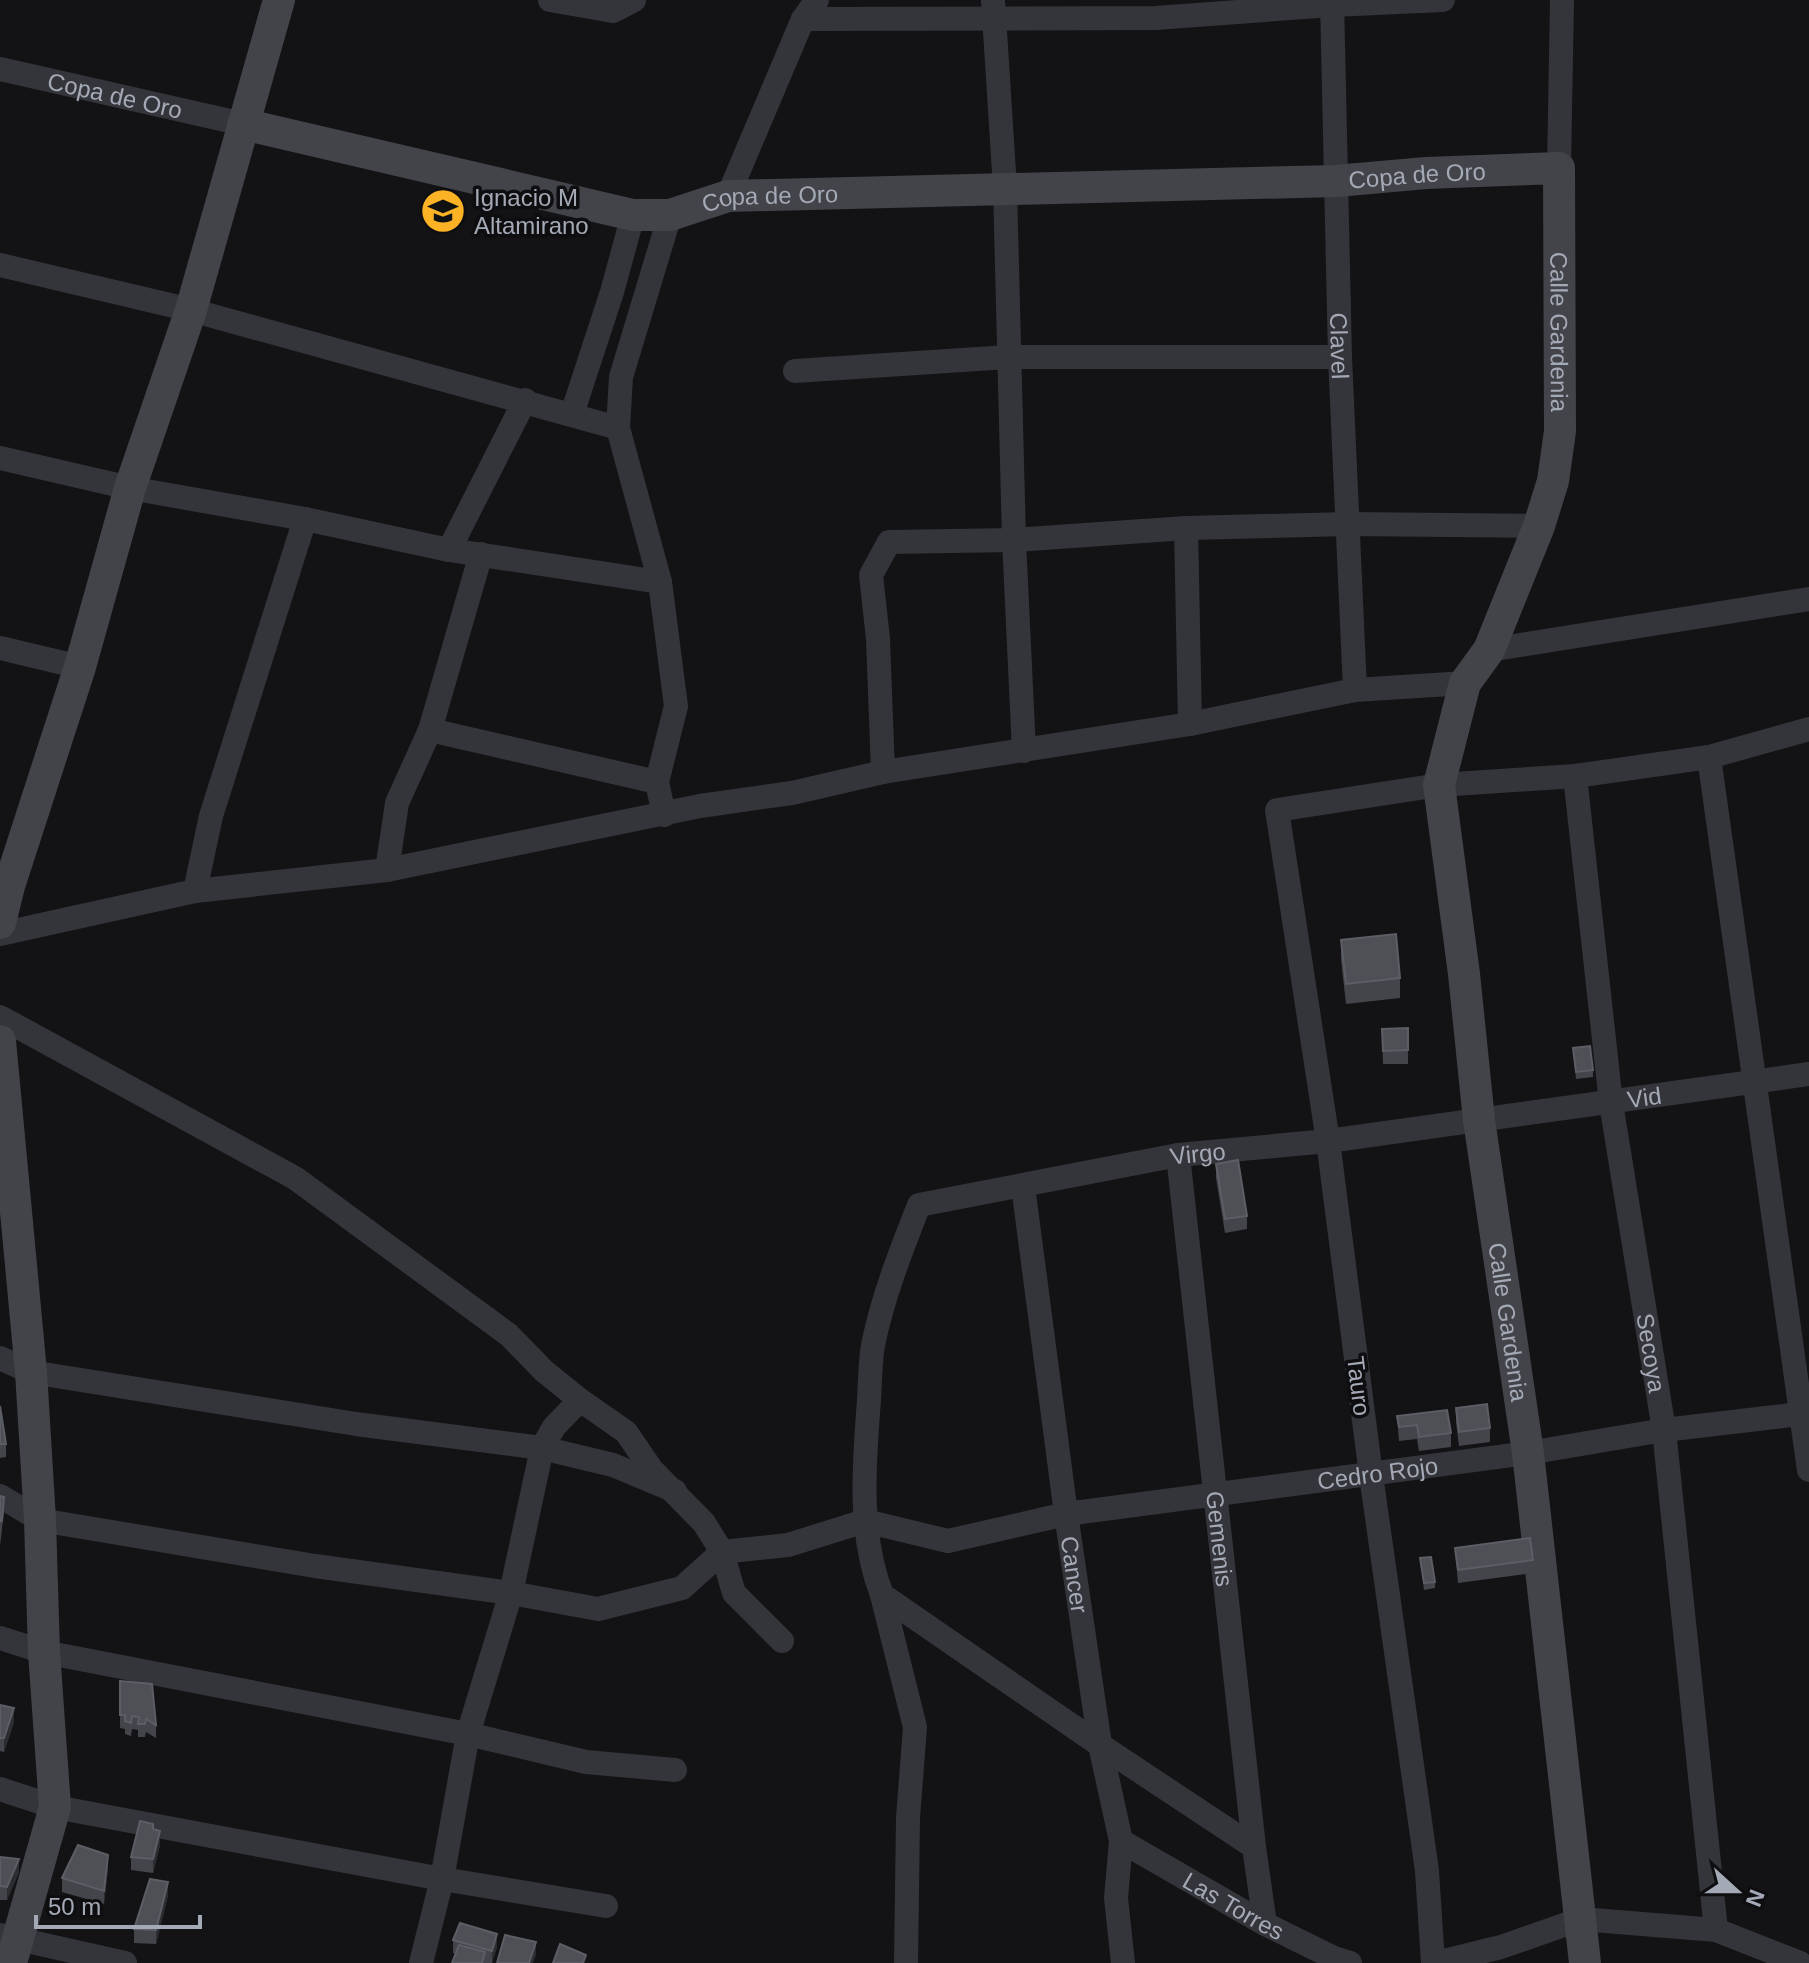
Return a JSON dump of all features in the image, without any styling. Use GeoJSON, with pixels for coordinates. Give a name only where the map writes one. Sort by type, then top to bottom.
{"type":"FeatureCollection","features":[{"type":"Feature","properties":{"kind":"street"},"geometry":{"type":"LineString","coordinates":[[0,923],[9,886],[80,667],[130,488],[191,310],[279,0]]}},
{"type":"Feature","properties":{"kind":"street"},"geometry":{"type":"LineString","coordinates":[[550,0],[613,11],[634,0]]}},
{"type":"Feature","properties":{"kind":"street"},"geometry":{"type":"LineString","coordinates":[[728,196],[810,10],[1156,9],[1443,0]]}},
{"type":"Feature","properties":{"kind":"street","name":"Calle Gardenia"},"geometry":{"type":"LineString","coordinates":[[1562,0],[1560,431],[1553,481],[1539,526],[1489,650],[1465,683],[1439,785],[1464,974],[1479,1120],[1528,1453],[1585,1963]]}},
{"type":"Feature","properties":{"kind":"street","name":"Clavel"},"geometry":{"type":"LineString","coordinates":[[1332,2],[1340,357],[1355,690]]}},
{"type":"Feature","properties":{"kind":"street"},"geometry":{"type":"LineString","coordinates":[[994,10],[1005,188],[1014,540],[1024,751]]}},
{"type":"Feature","properties":{"kind":"street","name":"Copa de Oro"},"geometry":{"type":"LineString","coordinates":[[0,69],[633,215],[670,215],[728,196],[1336,181],[1426,173],[1559,168]]}},
{"type":"Feature","properties":{"kind":"street"},"geometry":{"type":"LineString","coordinates":[[572,414],[612,292],[633,215]]}},
{"type":"Feature","properties":{"kind":"street"},"geometry":{"type":"LineString","coordinates":[[664,815],[657,782],[676,706],[660,582],[618,428],[621,377],[670,215]]}},
{"type":"Feature","properties":{"kind":"street"},"geometry":{"type":"LineString","coordinates":[[0,265],[191,310],[618,428]]}},
{"type":"Feature","properties":{"kind":"street"},"geometry":{"type":"LineString","coordinates":[[795,371],[1008,357],[1340,357]]}},
{"type":"Feature","properties":{"kind":"street"},"geometry":{"type":"LineString","coordinates":[[449,550],[525,400]]}},
{"type":"Feature","properties":{"kind":"street"},"geometry":{"type":"LineString","coordinates":[[0,458],[130,488],[305,519],[449,550],[660,582]]}},
{"type":"Feature","properties":{"kind":"street"},"geometry":{"type":"LineString","coordinates":[[195,891],[211,816],[305,519]]}},
{"type":"Feature","properties":{"kind":"street"},"geometry":{"type":"LineString","coordinates":[[883,772],[878,639],[871,575],[889,542],[1014,540],[1186,528],[1348,524],[1539,526]]}},
{"type":"Feature","properties":{"kind":"street"},"geometry":{"type":"LineString","coordinates":[[1186,528],[1190,724]]}},
{"type":"Feature","properties":{"kind":"street"},"geometry":{"type":"LineString","coordinates":[[387,870],[397,803],[430,730],[481,554]]}},
{"type":"Feature","properties":{"kind":"street"},"geometry":{"type":"LineString","coordinates":[[1489,650],[1809,599]]}},
{"type":"Feature","properties":{"kind":"street"},"geometry":{"type":"LineString","coordinates":[[0,648],[80,667]]}},
{"type":"Feature","properties":{"kind":"street"},"geometry":{"type":"LineString","coordinates":[[0,934],[195,891],[387,870],[700,806],[792,793],[883,772],[1190,724],[1355,690],[1465,683]]}},
{"type":"Feature","properties":{"kind":"street"},"geometry":{"type":"LineString","coordinates":[[1439,785],[1575,776],[1709,757],[1809,729]]}},
{"type":"Feature","properties":{"kind":"street"},"geometry":{"type":"LineString","coordinates":[[430,730],[657,782]]}},
{"type":"Feature","properties":{"kind":"street"},"geometry":{"type":"LineString","coordinates":[[1709,757],[1754,1083],[1805,1414],[1809,1470]]}},
{"type":"Feature","properties":{"kind":"street","name":"Secoya"},"geometry":{"type":"LineString","coordinates":[[1575,776],[1611,1103],[1664,1430],[1716,1930]]}},
{"type":"Feature","properties":{"kind":"street","name":"Tauro"},"geometry":{"type":"LineString","coordinates":[[1434,1963],[1427,1871],[1328,1141],[1277,810],[1439,785]]}},
{"type":"Feature","properties":{"kind":"street"},"geometry":{"type":"LineString","coordinates":[[0,1017],[295,1178],[509,1335],[544,1371],[626,1432],[652,1470],[704,1523],[722,1552],[734,1593],[782,1641]]}},
{"type":"Feature","properties":{"kind":"street"},"geometry":{"type":"LineString","coordinates":[[0,1041],[5,1159],[31,1372],[44,1652],[55,1807],[9,1946],[125,1963]]}},
{"type":"Feature","properties":{"kind":"street","name":"Vid"},"geometry":{"type":"LineString","coordinates":[[1479,1120],[1809,1074]]}},
{"type":"Feature","properties":{"kind":"street","name":"Virgo"},"geometry":{"type":"LineString","coordinates":[[865,1521],[873,1347],[892,1272],[919,1205],[1178,1155],[1328,1141],[1479,1120]]}},
{"type":"Feature","properties":{"kind":"street","name":"Gemenis"},"geometry":{"type":"LineString","coordinates":[[1178,1155],[1265,1924]]}},
{"type":"Feature","properties":{"kind":"street","name":"Cancer"},"geometry":{"type":"LineString","coordinates":[[1023,1186],[1100,1745],[1121,1841],[1116,1898],[1123,1963]]}},
{"type":"Feature","properties":{"kind":"street"},"geometry":{"type":"LineString","coordinates":[[0,1358],[31,1372],[356,1424],[542,1448],[613,1465],[675,1491]]}},
{"type":"Feature","properties":{"kind":"street"},"geometry":{"type":"LineString","coordinates":[[421,1963],[442,1879],[468,1734],[511,1593],[542,1448],[554,1427],[580,1400]]}},
{"type":"Feature","properties":{"kind":"street","name":"Cedro Rojo"},"geometry":{"type":"LineString","coordinates":[[865,1521],[948,1541],[1066,1514],[1528,1453],[1664,1430],[1805,1414]]}},
{"type":"Feature","properties":{"kind":"street"},"geometry":{"type":"LineString","coordinates":[[0,1496],[40,1520],[598,1609],[682,1588],[722,1552],[788,1545],[865,1521],[874,1574],[915,1727],[908,1818],[906,1963]]}},
{"type":"Feature","properties":{"kind":"street"},"geometry":{"type":"LineString","coordinates":[[882,1595],[1254,1847]]}},
{"type":"Feature","properties":{"kind":"street"},"geometry":{"type":"LineString","coordinates":[[0,1638],[44,1652],[468,1734],[586,1762],[675,1770]]}},
{"type":"Feature","properties":{"kind":"street"},"geometry":{"type":"LineString","coordinates":[[0,1789],[55,1807],[442,1879],[606,1906]]}},
{"type":"Feature","properties":{"kind":"street","name":"Las Torres"},"geometry":{"type":"LineString","coordinates":[[1121,1841],[1265,1924],[1350,1963]]}},
{"type":"Feature","properties":{"kind":"street"},"geometry":{"type":"LineString","coordinates":[[1434,1963],[1501,1947],[1581,1919],[1716,1930],[1800,1963]]}},
{"type":"Feature","properties":{"kind":"building"},"geometry":{"type":"Polygon","coordinates":[[[1396,934],[1400,978],[1346,984],[1341,940],[1396,934]]]}},
{"type":"Feature","properties":{"kind":"building"},"geometry":{"type":"Polygon","coordinates":[[[1408,1028],[1408,1050],[1383,1051],[1382,1029],[1408,1028]]]}},
{"type":"Feature","properties":{"kind":"building"},"geometry":{"type":"Polygon","coordinates":[[[1590,1046],[1593,1070],[1576,1072],[1573,1048],[1590,1046]]]}},
{"type":"Feature","properties":{"kind":"building"},"geometry":{"type":"Polygon","coordinates":[[[1238,1160],[1247,1216],[1225,1219],[1216,1164],[1238,1160]]]}},
{"type":"Feature","properties":{"kind":"building"},"geometry":{"type":"Polygon","coordinates":[[[1487,1404],[1490,1428],[1459,1432],[1456,1408],[1487,1404]]]}},
{"type":"Feature","properties":{"kind":"building"},"geometry":{"type":"Polygon","coordinates":[[[0,1406],[6,1444],[0,1444],[0,1406]]]}},
{"type":"Feature","properties":{"kind":"building"},"geometry":{"type":"Polygon","coordinates":[[[1447,1410],[1451,1433],[1419,1437],[1417,1425],[1399,1427],[1397,1416],[1447,1410]]]}},
{"type":"Feature","properties":{"kind":"building"},"geometry":{"type":"Polygon","coordinates":[[[0,1496],[4,1497],[2,1521],[0,1521],[0,1496]]]}},
{"type":"Feature","properties":{"kind":"building"},"geometry":{"type":"Polygon","coordinates":[[[1530,1538],[1533,1560],[1458,1570],[1455,1548],[1530,1538]]]}},
{"type":"Feature","properties":{"kind":"building"},"geometry":{"type":"Polygon","coordinates":[[[1431,1557],[1435,1582],[1424,1583],[1420,1558],[1431,1557]]]}},
{"type":"Feature","properties":{"kind":"building"},"geometry":{"type":"Polygon","coordinates":[[[120,1681],[152,1684],[156,1725],[146,1719],[145,1724],[138,1724],[139,1717],[132,1716],[131,1723],[125,1721],[125,1715],[120,1715],[120,1681]]]}},
{"type":"Feature","properties":{"kind":"building"},"geometry":{"type":"Polygon","coordinates":[[[0,1705],[14,1708],[4,1738],[0,1738],[0,1705]]]}},
{"type":"Feature","properties":{"kind":"building"},"geometry":{"type":"Polygon","coordinates":[[[140,1821],[153,1824],[153,1829],[160,1831],[153,1859],[131,1857],[140,1821]]]}},
{"type":"Feature","properties":{"kind":"building"},"geometry":{"type":"Polygon","coordinates":[[[78,1845],[108,1855],[104,1891],[62,1878],[78,1845]]]}},
{"type":"Feature","properties":{"kind":"building"},"geometry":{"type":"Polygon","coordinates":[[[0,1857],[19,1859],[7,1887],[0,1886],[0,1857]]]}},
{"type":"Feature","properties":{"kind":"building"},"geometry":{"type":"Polygon","coordinates":[[[150,1879],[168,1882],[156,1930],[134,1929],[150,1879]]]}},
{"type":"Feature","properties":{"kind":"building"},"geometry":{"type":"Polygon","coordinates":[[[460,1923],[497,1934],[492,1951],[453,1940],[460,1923]]]}},
{"type":"Feature","properties":{"kind":"building"},"geometry":{"type":"Polygon","coordinates":[[[505,1935],[536,1942],[529,1963],[497,1963],[505,1935]]]}},
{"type":"Feature","properties":{"kind":"building"},"geometry":{"type":"Polygon","coordinates":[[[560,1944],[586,1955],[583,1963],[553,1963],[560,1944]]]}},
{"type":"Feature","properties":{"kind":"building"},"geometry":{"type":"Polygon","coordinates":[[[459,1945],[485,1952],[482,1963],[452,1963],[459,1945]]]}},
{"type":"Feature","properties":{"kind":"place","name":"Ignacio M Altamirano"},"geometry":{"type":"Point","coordinates":[443,211]}}]}
